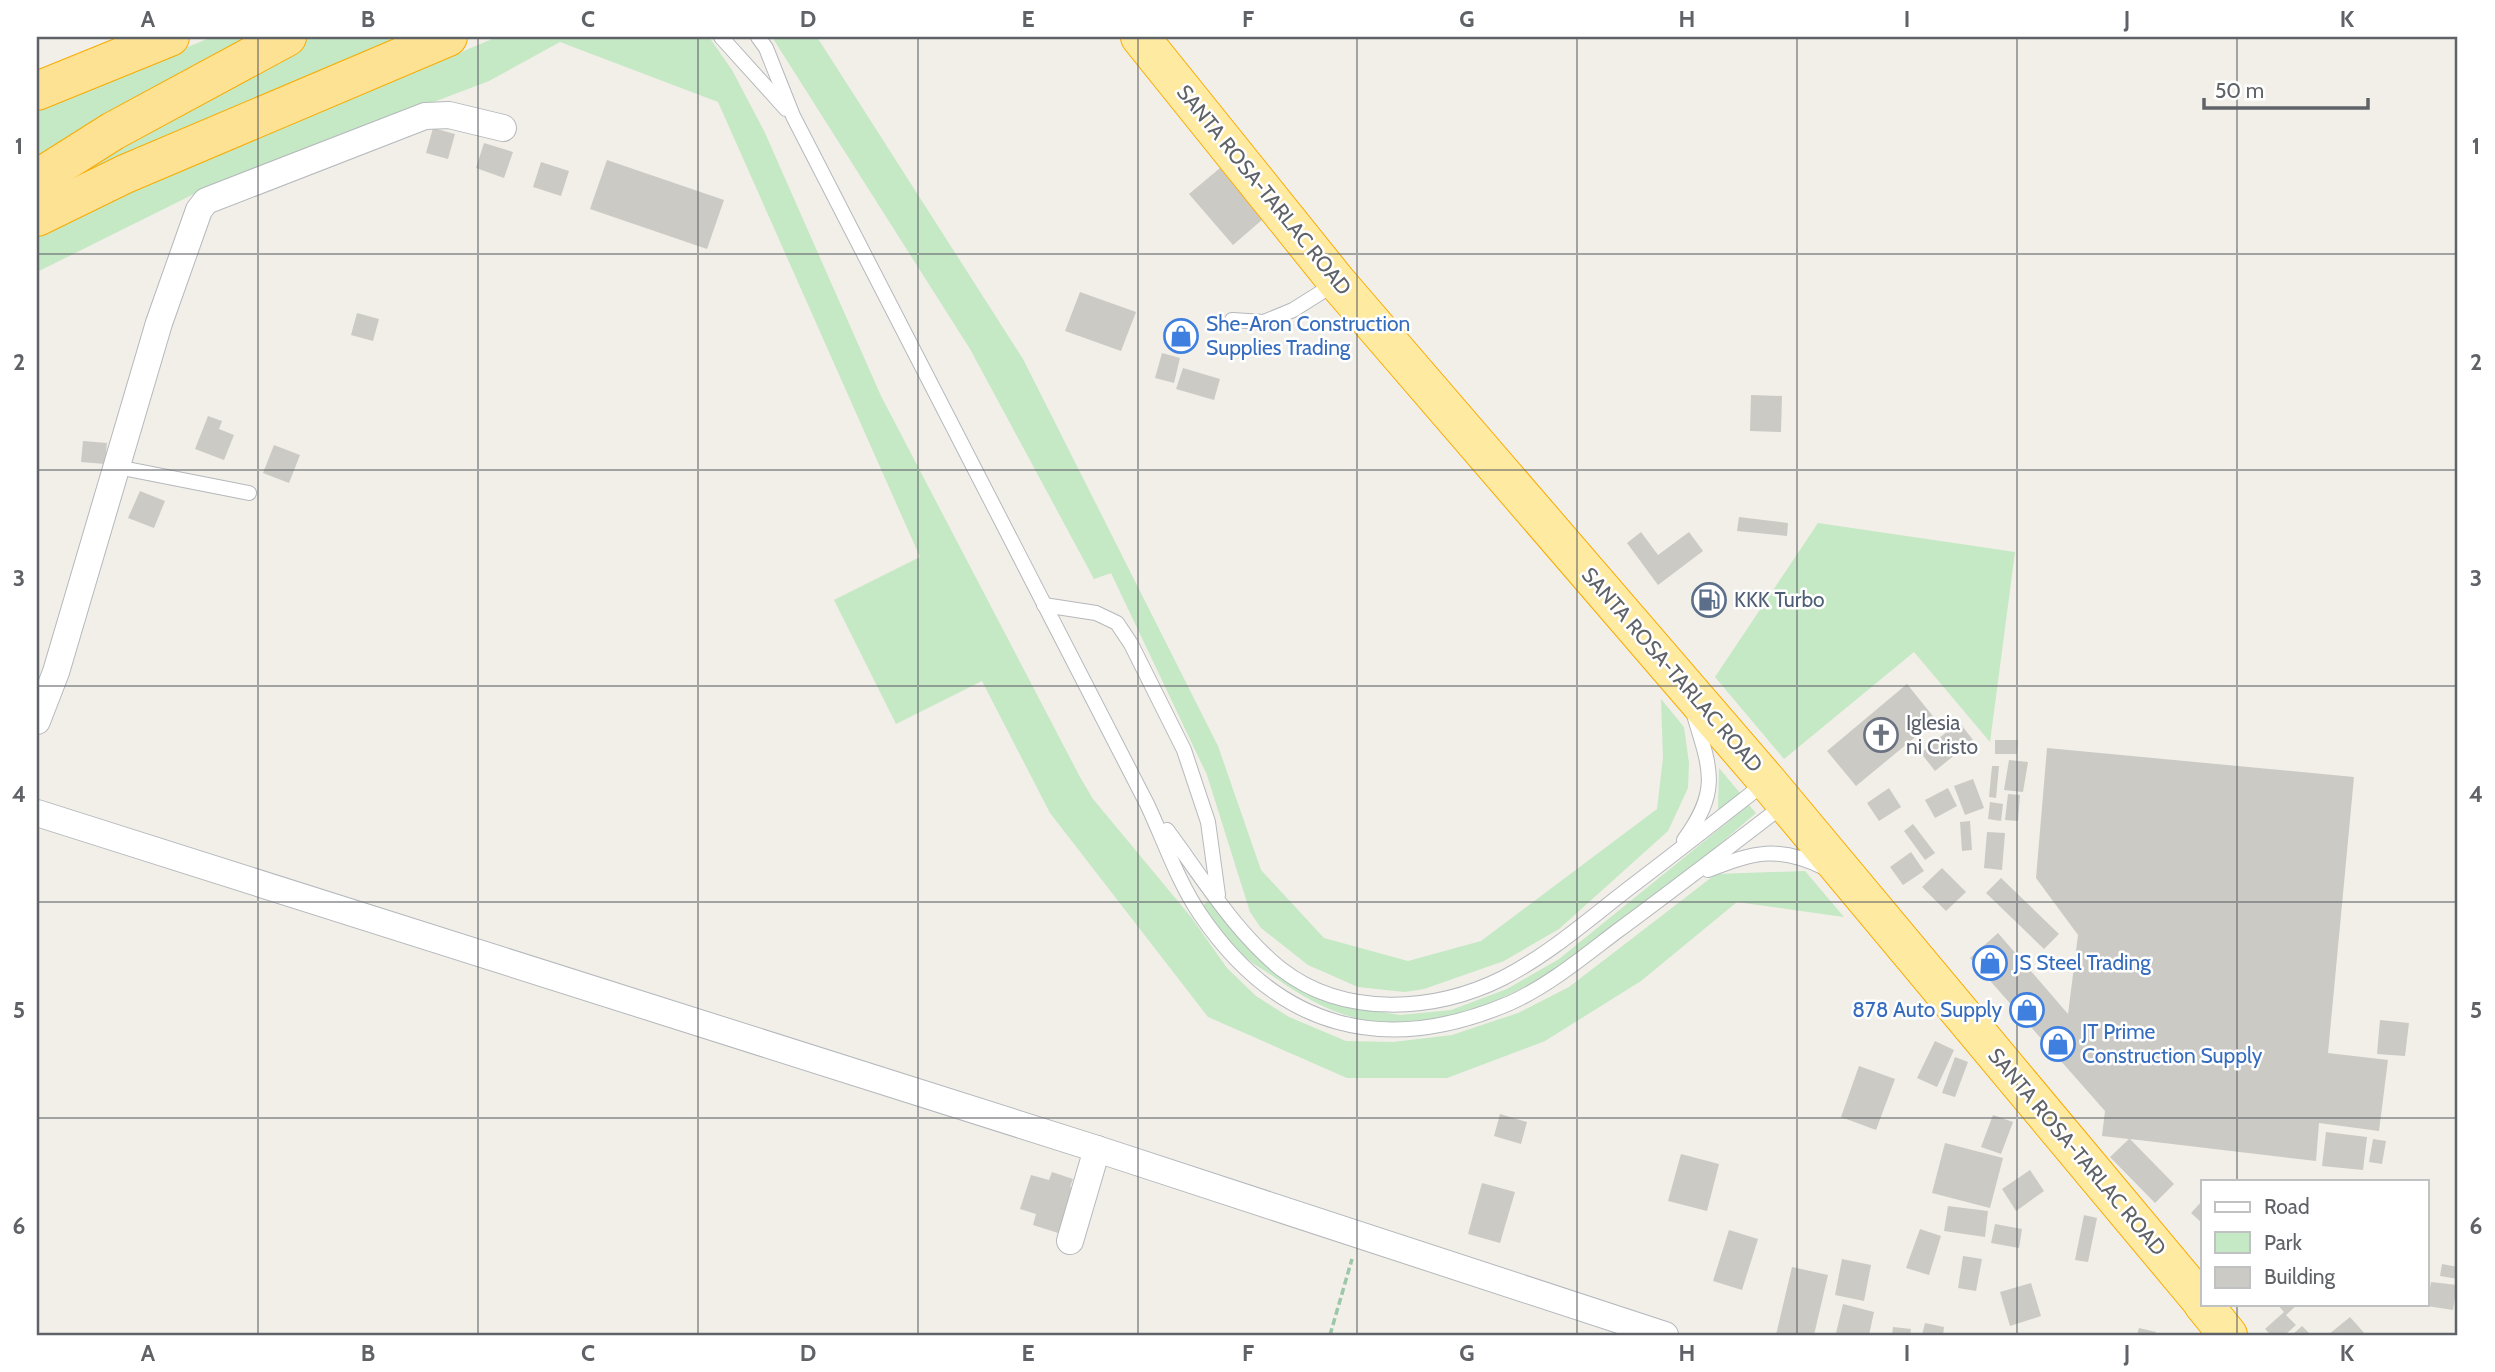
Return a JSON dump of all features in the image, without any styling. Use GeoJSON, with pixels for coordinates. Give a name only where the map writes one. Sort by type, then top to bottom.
{"type":"FeatureCollection","features":[{"type":"Feature","properties":{"kind":"highway"},"geometry":{"type":"LineString","coordinates":[[37,66],[109,37]]}},
{"type":"Feature","properties":{"kind":"highway"},"geometry":{"type":"LineString","coordinates":[[37,91],[170,37]]}},
{"type":"Feature","properties":{"kind":"highway"},"geometry":{"type":"LineString","coordinates":[[37,179],[113,131],[287,37]]}},
{"type":"Feature","properties":{"kind":"highway"},"geometry":{"type":"LineString","coordinates":[[37,217],[125,174],[448,37]]}},
{"type":"Feature","properties":{"kind":"highway","name":"SANTA ROSA-TARLAC ROAD"},"geometry":{"type":"LineString","coordinates":[[1140,37],[1337,282],[1777,792],[2201,1301]]}},
{"type":"Feature","properties":{"kind":"highway","name":"SANTA ROSA-TARLAC ROAD"},"geometry":{"type":"LineString","coordinates":[[2205,1306],[2228,1335]]}},
{"type":"Feature","properties":{"kind":"street"},"geometry":{"type":"LineString","coordinates":[[37,721],[57,672],[159,323],[199,210],[206,201],[425,116],[449,115],[503,128]]}},
{"type":"Feature","properties":{"kind":"street"},"geometry":{"type":"LineString","coordinates":[[37,814],[1097,1149],[1665,1335]]}},
{"type":"Feature","properties":{"kind":"street"},"geometry":{"type":"LineString","coordinates":[[1070,1241],[1097,1149]]}},
{"type":"Feature","properties":{"kind":"lane"},"geometry":{"type":"LineString","coordinates":[[721,37],[793,116]]}},
{"type":"Feature","properties":{"kind":"lane"},"geometry":{"type":"LineString","coordinates":[[758,37],[766,48],[793,116],[1147,804],[1199,913],[1239,962],[1268,989],[1301,1010],[1347,1025],[1392,1032],[1461,1022],[1513,1002],[1564,971],[1693,875],[1777,792]]}},
{"type":"Feature","properties":{"kind":"lane"},"geometry":{"type":"LineString","coordinates":[[1232,320],[1264,322],[1293,310],[1337,282]]}},
{"type":"Feature","properties":{"kind":"lane"},"geometry":{"type":"LineString","coordinates":[[117,467],[249,493]]}},
{"type":"Feature","properties":{"kind":"lane"},"geometry":{"type":"LineString","coordinates":[[1044,605],[1096,613],[1117,623],[1131,644],[1184,750],[1208,822],[1218,898]]}},
{"type":"Feature","properties":{"kind":"lane"},"geometry":{"type":"LineString","coordinates":[[1676,853],[1699,820],[1710,793],[1709,765],[1686,687]]}},
{"type":"Feature","properties":{"kind":"lane"},"geometry":{"type":"LineString","coordinates":[[1147,804],[1255,945],[1283,970],[1314,988],[1353,1002],[1391,1006],[1451,998],[1502,978],[1548,950],[1676,853],[1777,792]]}},
{"type":"Feature","properties":{"kind":"lane"},"geometry":{"type":"LineString","coordinates":[[1693,875],[1752,854],[1777,852],[1797,854],[1846,878]]}},
{"type":"Feature","properties":{"kind":"path"},"geometry":{"type":"LineString","coordinates":[[1330,1335],[1359,1233]]}},
{"type":"Feature","properties":{"kind":"green space"},"geometry":{"type":"Polygon","coordinates":[[[212,37],[248,37],[37,159],[37,109],[212,37]]]}},
{"type":"Feature","properties":{"kind":"green space"},"geometry":{"type":"Polygon","coordinates":[[[311,37],[409,37],[37,195],[228,81],[311,37]]]}},
{"type":"Feature","properties":{"kind":"green space"},"geometry":{"type":"Polygon","coordinates":[[[497,37],[709,37],[732,70],[765,133],[881,396],[1080,777],[1093,799],[1191,917],[1227,968],[1256,996],[1289,1017],[1346,1041],[1393,1042],[1452,1035],[1518,1013],[1569,987],[1716,874],[1805,871],[1844,917],[1737,902],[1641,981],[1545,1041],[1447,1078],[1347,1078],[1208,1017],[1050,813],[982,681],[896,724],[834,600],[920,557],[718,102],[560,42],[489,81],[204,189],[37,272],[37,235],[76,214],[497,37]]]}},
{"type":"Feature","properties":{"kind":"green space"},"geometry":{"type":"Polygon","coordinates":[[[772,37],[817,37],[1023,359],[1218,746],[1261,870],[1324,938],[1408,961],[1481,941],[1657,809],[1663,758],[1661,699],[1684,727],[1689,763],[1688,788],[1668,831],[1559,929],[1504,961],[1424,989],[1405,992],[1358,987],[1308,965],[1261,928],[1250,912],[1207,775],[1111,573],[1094,579],[970,349],[772,37]]]}},
{"type":"Feature","properties":{"kind":"green space"},"geometry":{"type":"Polygon","coordinates":[[[1818,523],[2015,552],[1990,742],[1914,652],[1784,759],[1715,677],[1818,523]]]}},
{"type":"Feature","properties":{"kind":"green space"},"geometry":{"type":"Polygon","coordinates":[[[1719,768],[1740,793],[1718,810],[1719,768]]]}},
{"type":"Feature","properties":{"kind":"green space"},"geometry":{"type":"Polygon","coordinates":[[[1749,805],[1756,813],[1630,918],[1582,952],[1532,983],[1482,1006],[1430,1020],[1380,1022],[1351,1017],[1324,1007],[1298,993],[1247,958],[1202,907],[1212,896],[1252,947],[1351,1007],[1400,1015],[1451,1010],[1507,989],[1559,959],[1749,805]]]}},
{"type":"Feature","properties":{"kind":"building"},"geometry":{"type":"Polygon","coordinates":[[[433,128],[455,134],[448,159],[426,153],[433,128]]]}},
{"type":"Feature","properties":{"kind":"building"},"geometry":{"type":"Polygon","coordinates":[[[484,143],[513,152],[504,178],[476,168],[484,143]]]}},
{"type":"Feature","properties":{"kind":"building"},"geometry":{"type":"Polygon","coordinates":[[[607,160],[724,200],[707,249],[590,209],[607,160]]]}},
{"type":"Feature","properties":{"kind":"building"},"geometry":{"type":"Polygon","coordinates":[[[541,162],[569,171],[561,196],[533,187],[541,162]]]}},
{"type":"Feature","properties":{"kind":"building"},"geometry":{"type":"Polygon","coordinates":[[[1220,168],[1263,219],[1233,245],[1189,194],[1220,168]]]}},
{"type":"Feature","properties":{"kind":"building"},"geometry":{"type":"Polygon","coordinates":[[[1080,292],[1136,312],[1121,351],[1065,331],[1080,292]]]}},
{"type":"Feature","properties":{"kind":"building"},"geometry":{"type":"Polygon","coordinates":[[[357,313],[379,319],[373,341],[351,335],[357,313]]]}},
{"type":"Feature","properties":{"kind":"building"},"geometry":{"type":"Polygon","coordinates":[[[1162,353],[1180,358],[1174,383],[1155,378],[1162,353]]]}},
{"type":"Feature","properties":{"kind":"building"},"geometry":{"type":"Polygon","coordinates":[[[1183,368],[1220,379],[1214,400],[1176,389],[1183,368]]]}},
{"type":"Feature","properties":{"kind":"building"},"geometry":{"type":"Polygon","coordinates":[[[1751,395],[1782,396],[1781,432],[1750,431],[1751,395]]]}},
{"type":"Feature","properties":{"kind":"building"},"geometry":{"type":"Polygon","coordinates":[[[208,416],[222,421],[219,429],[234,435],[224,460],[195,449],[208,416]]]}},
{"type":"Feature","properties":{"kind":"building"},"geometry":{"type":"Polygon","coordinates":[[[83,441],[107,443],[105,464],[81,462],[83,441]]]}},
{"type":"Feature","properties":{"kind":"building"},"geometry":{"type":"Polygon","coordinates":[[[274,445],[300,455],[289,483],[263,473],[274,445]]]}},
{"type":"Feature","properties":{"kind":"building"},"geometry":{"type":"Polygon","coordinates":[[[140,491],[165,501],[154,528],[128,518],[140,491]]]}},
{"type":"Feature","properties":{"kind":"building"},"geometry":{"type":"Polygon","coordinates":[[[1739,517],[1788,523],[1787,536],[1737,531],[1739,517]]]}},
{"type":"Feature","properties":{"kind":"building"},"geometry":{"type":"Polygon","coordinates":[[[1641,532],[1658,555],[1689,532],[1703,551],[1658,585],[1627,543],[1641,532]]]}},
{"type":"Feature","properties":{"kind":"building","name":"Iglesia ni Cristo"},"geometry":{"type":"Polygon","coordinates":[[[1907,684],[1936,720],[1856,786],[1827,751],[1907,684]]]}},
{"type":"Feature","properties":{"kind":"building"},"geometry":{"type":"Polygon","coordinates":[[[1959,722],[1973,740],[1935,771],[1921,753],[1959,722]]]}},
{"type":"Feature","properties":{"kind":"building"},"geometry":{"type":"Polygon","coordinates":[[[1995,740],[2018,740],[2017,754],[1995,754],[1995,740]]]}},
{"type":"Feature","properties":{"kind":"building"},"geometry":{"type":"Polygon","coordinates":[[[2047,748],[2354,777],[2328,1053],[2388,1060],[2379,1131],[2319,1123],[2316,1161],[2130,1139],[2174,1184],[2155,1203],[2110,1157],[2129,1139],[2102,1136],[2105,1111],[1970,958],[1998,933],[2068,1014],[2078,935],[2036,878],[2047,748]]]}},
{"type":"Feature","properties":{"kind":"building"},"geometry":{"type":"Polygon","coordinates":[[[2009,760],[2028,762],[2023,792],[2004,790],[2009,760]]]}},
{"type":"Feature","properties":{"kind":"building"},"geometry":{"type":"Polygon","coordinates":[[[1992,766],[1999,766],[1996,798],[1989,797],[1992,766]]]}},
{"type":"Feature","properties":{"kind":"building"},"geometry":{"type":"Polygon","coordinates":[[[1973,779],[1984,808],[1965,815],[1954,786],[1973,779]]]}},
{"type":"Feature","properties":{"kind":"building"},"geometry":{"type":"Polygon","coordinates":[[[1889,788],[1901,807],[1879,821],[1867,803],[1889,788]]]}},
{"type":"Feature","properties":{"kind":"building"},"geometry":{"type":"Polygon","coordinates":[[[1948,788],[1957,806],[1935,818],[1925,800],[1948,788]]]}},
{"type":"Feature","properties":{"kind":"building"},"geometry":{"type":"Polygon","coordinates":[[[2008,794],[2020,795],[2018,821],[2005,820],[2008,794]]]}},
{"type":"Feature","properties":{"kind":"building"},"geometry":{"type":"Polygon","coordinates":[[[1990,802],[2003,804],[2001,821],[1988,819],[1990,802]]]}},
{"type":"Feature","properties":{"kind":"building"},"geometry":{"type":"Polygon","coordinates":[[[1970,821],[1972,850],[1962,851],[1960,822],[1970,821]]]}},
{"type":"Feature","properties":{"kind":"building"},"geometry":{"type":"Polygon","coordinates":[[[1913,824],[1935,853],[1925,860],[1904,831],[1913,824]]]}},
{"type":"Feature","properties":{"kind":"building"},"geometry":{"type":"Polygon","coordinates":[[[1987,832],[2005,833],[2002,870],[1984,868],[1987,832]]]}},
{"type":"Feature","properties":{"kind":"building"},"geometry":{"type":"Polygon","coordinates":[[[1911,852],[1924,871],[1903,885],[1890,867],[1911,852]]]}},
{"type":"Feature","properties":{"kind":"building"},"geometry":{"type":"Polygon","coordinates":[[[1942,868],[1966,892],[1946,911],[1922,887],[1942,868]]]}},
{"type":"Feature","properties":{"kind":"building"},"geometry":{"type":"Polygon","coordinates":[[[2001,878],[2059,934],[2044,949],[1986,893],[2001,878]]]}},
{"type":"Feature","properties":{"kind":"building"},"geometry":{"type":"Polygon","coordinates":[[[2380,1020],[2409,1023],[2405,1056],[2377,1054],[2380,1020]]]}},
{"type":"Feature","properties":{"kind":"building"},"geometry":{"type":"Polygon","coordinates":[[[1935,1041],[1954,1050],[1937,1087],[1917,1078],[1935,1041]]]}},
{"type":"Feature","properties":{"kind":"building"},"geometry":{"type":"Polygon","coordinates":[[[1955,1057],[1968,1062],[1955,1097],[1942,1093],[1955,1057]]]}},
{"type":"Feature","properties":{"kind":"building"},"geometry":{"type":"Polygon","coordinates":[[[1859,1066],[1895,1079],[1876,1130],[1841,1117],[1859,1066]]]}},
{"type":"Feature","properties":{"kind":"building"},"geometry":{"type":"Polygon","coordinates":[[[1500,1114],[1527,1122],[1521,1144],[1494,1136],[1500,1114]]]}},
{"type":"Feature","properties":{"kind":"building"},"geometry":{"type":"Polygon","coordinates":[[[1993,1115],[2013,1122],[2001,1154],[1981,1147],[1993,1115]]]}},
{"type":"Feature","properties":{"kind":"building"},"geometry":{"type":"Polygon","coordinates":[[[2326,1132],[2367,1137],[2363,1170],[2322,1166],[2326,1132]]]}},
{"type":"Feature","properties":{"kind":"building"},"geometry":{"type":"Polygon","coordinates":[[[2373,1139],[2386,1141],[2382,1164],[2369,1162],[2373,1139]]]}},
{"type":"Feature","properties":{"kind":"building"},"geometry":{"type":"Polygon","coordinates":[[[1945,1143],[2003,1158],[1990,1208],[1932,1193],[1945,1143]]]}},
{"type":"Feature","properties":{"kind":"building"},"geometry":{"type":"Polygon","coordinates":[[[1681,1154],[1719,1164],[1707,1211],[1668,1201],[1681,1154]]]}},
{"type":"Feature","properties":{"kind":"building"},"geometry":{"type":"Polygon","coordinates":[[[2030,1170],[2044,1191],[2016,1211],[2002,1189],[2030,1170]]]}},
{"type":"Feature","properties":{"kind":"building"},"geometry":{"type":"Polygon","coordinates":[[[1052,1172],[1073,1179],[1070,1187],[1080,1190],[1058,1233],[1033,1225],[1036,1214],[1020,1209],[1031,1175],[1049,1180],[1052,1172]]]}},
{"type":"Feature","properties":{"kind":"building"},"geometry":{"type":"Polygon","coordinates":[[[1482,1183],[1515,1192],[1500,1243],[1468,1234],[1482,1183]]]}},
{"type":"Feature","properties":{"kind":"building"},"geometry":{"type":"Polygon","coordinates":[[[2201,1202],[2201,1222],[2191,1213],[2201,1202]]]}},
{"type":"Feature","properties":{"kind":"building"},"geometry":{"type":"Polygon","coordinates":[[[1948,1206],[1988,1211],[1985,1237],[1944,1231],[1948,1206]]]}},
{"type":"Feature","properties":{"kind":"building"},"geometry":{"type":"Polygon","coordinates":[[[2084,1215],[2097,1218],[2088,1262],[2075,1260],[2084,1215]]]}},
{"type":"Feature","properties":{"kind":"building"},"geometry":{"type":"Polygon","coordinates":[[[1995,1224],[2022,1229],[2019,1248],[1991,1243],[1995,1224]]]}},
{"type":"Feature","properties":{"kind":"building"},"geometry":{"type":"Polygon","coordinates":[[[1920,1229],[1941,1236],[1929,1275],[1906,1268],[1920,1229]]]}},
{"type":"Feature","properties":{"kind":"building"},"geometry":{"type":"Polygon","coordinates":[[[1729,1230],[1758,1239],[1742,1290],[1713,1281],[1729,1230]]]}},
{"type":"Feature","properties":{"kind":"building"},"geometry":{"type":"Polygon","coordinates":[[[1963,1256],[1982,1259],[1976,1291],[1958,1288],[1963,1256]]]}},
{"type":"Feature","properties":{"kind":"building"},"geometry":{"type":"Polygon","coordinates":[[[1842,1259],[1871,1265],[1864,1301],[1835,1295],[1842,1259]]]}},
{"type":"Feature","properties":{"kind":"building"},"geometry":{"type":"Polygon","coordinates":[[[2442,1264],[2458,1267],[2458,1279],[2440,1276],[2442,1264]]]}},
{"type":"Feature","properties":{"kind":"building"},"geometry":{"type":"Polygon","coordinates":[[[1792,1267],[1828,1275],[1814,1335],[1776,1335],[1792,1267]]]}},
{"type":"Feature","properties":{"kind":"building"},"geometry":{"type":"Polygon","coordinates":[[[2431,1282],[2457,1285],[2453,1310],[2427,1306],[2431,1282]]]}},
{"type":"Feature","properties":{"kind":"building"},"geometry":{"type":"Polygon","coordinates":[[[2031,1283],[2041,1316],[2010,1326],[2000,1292],[2031,1283]]]}},
{"type":"Feature","properties":{"kind":"building"},"geometry":{"type":"Polygon","coordinates":[[[1843,1304],[1874,1312],[1869,1335],[1836,1333],[1843,1304]]]}},
{"type":"Feature","properties":{"kind":"building"},"geometry":{"type":"Polygon","coordinates":[[[2279,1306],[2296,1306],[2286,1315],[2296,1325],[2285,1335],[2271,1335],[2265,1329],[2284,1312],[2279,1306]]]}},
{"type":"Feature","properties":{"kind":"building"},"geometry":{"type":"Polygon","coordinates":[[[2350,1317],[2366,1335],[2328,1335],[2350,1317]]]}},
{"type":"Feature","properties":{"kind":"building"},"geometry":{"type":"Polygon","coordinates":[[[1925,1323],[1944,1327],[1943,1335],[1922,1335],[1925,1323]]]}},
{"type":"Feature","properties":{"kind":"building"},"geometry":{"type":"Polygon","coordinates":[[[2302,1326],[2311,1335],[2292,1335],[2302,1326]]]}},
{"type":"Feature","properties":{"kind":"building"},"geometry":{"type":"Polygon","coordinates":[[[1893,1327],[1911,1329],[1910,1335],[1892,1335],[1893,1327]]]}},
{"type":"Feature","properties":{"kind":"building"},"geometry":{"type":"Polygon","coordinates":[[[2139,1328],[2156,1332],[2155,1335],[2137,1335],[2139,1328]]]}},
{"type":"Feature","properties":{"kind":"place","name":"She-Aron Construction Supplies Trading"},"geometry":{"type":"Point","coordinates":[1181,336]}},
{"type":"Feature","properties":{"kind":"place","name":"KKK Turbo"},"geometry":{"type":"Point","coordinates":[1709,600]}},
{"type":"Feature","properties":{"kind":"place","name":"Iglesia ni Cristo"},"geometry":{"type":"Point","coordinates":[1881,735]}},
{"type":"Feature","properties":{"kind":"place","name":"JS Steel Trading"},"geometry":{"type":"Point","coordinates":[1990,963]}},
{"type":"Feature","properties":{"kind":"place","name":"878 Auto Supply"},"geometry":{"type":"Point","coordinates":[2027,1010]}},
{"type":"Feature","properties":{"kind":"place","name":"JT Prime Construction Supply"},"geometry":{"type":"Point","coordinates":[2058,1044]}}]}
